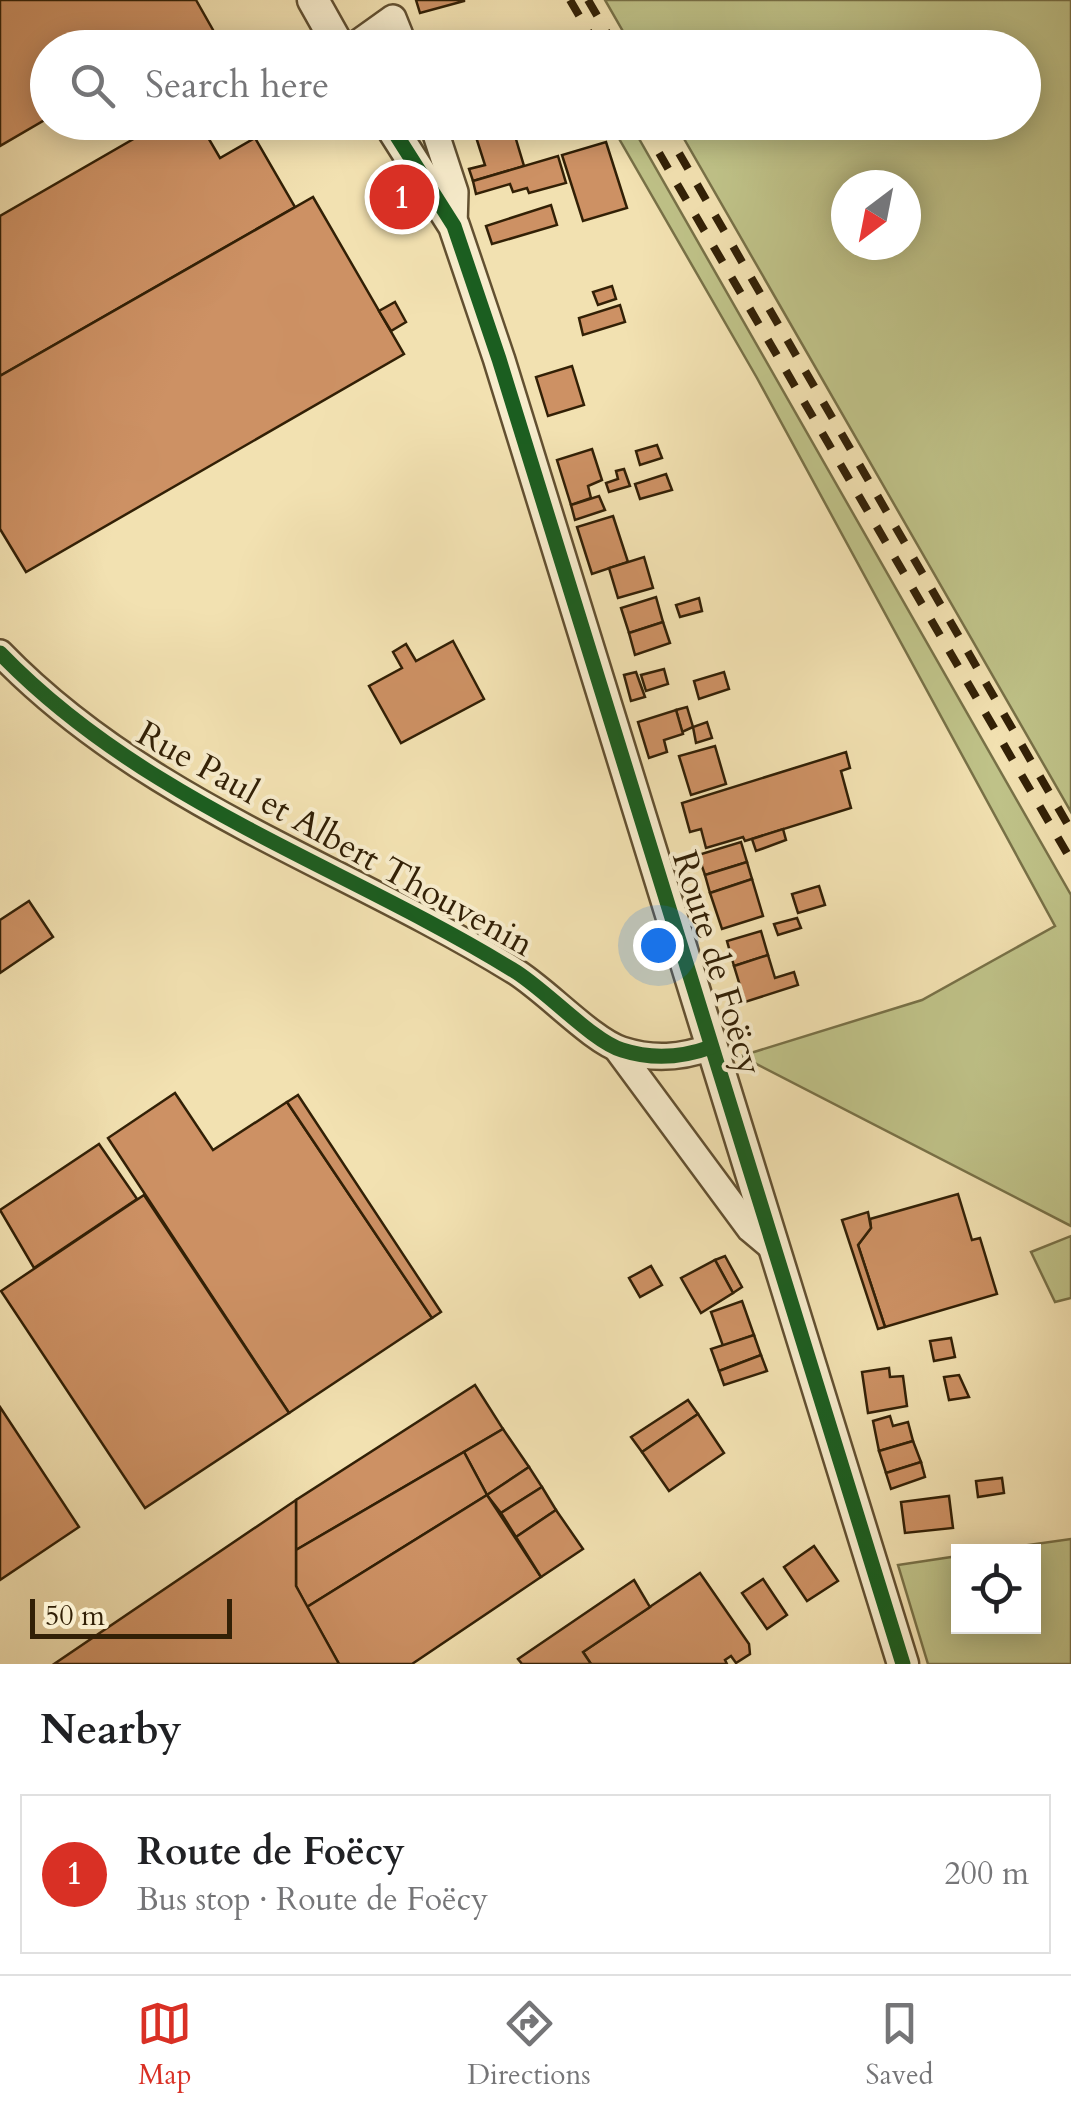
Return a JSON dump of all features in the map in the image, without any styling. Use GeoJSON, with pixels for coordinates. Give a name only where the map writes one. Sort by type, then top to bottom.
{"type":"FeatureCollection","features":[{"type":"Feature","properties":{"kind":"street"},"geometry":{"type":"LineString","coordinates":[[313,0],[330,30]]}},
{"type":"Feature","properties":{"kind":"street"},"geometry":{"type":"LineString","coordinates":[[369,30],[390,9]]}},
{"type":"Feature","properties":{"kind":"street","name":"Route de Foëcy"},"geometry":{"type":"LineString","coordinates":[[399,140],[454,226],[903,1664]]}},
{"type":"Feature","properties":{"kind":"street"},"geometry":{"type":"LineString","coordinates":[[438,140],[455,192],[454,226]]}},
{"type":"Feature","properties":{"kind":"street","name":"Rue Paul et Albert Thouvenin"},"geometry":{"type":"LineString","coordinates":[[0,653],[40,694],[133,764],[232,823],[515,971],[618,1050],[750,1230],[774,1249]]}},
{"type":"Feature","properties":{"kind":"street","name":"Rue Paul et Albert Thouvenin"},"geometry":{"type":"LineString","coordinates":[[618,1050],[656,1058],[689,1055],[711,1047]]}},
{"type":"Feature","properties":{"kind":"green space"},"geometry":{"type":"Polygon","coordinates":[[[605,0],[1071,0],[1071,812],[685,140],[1041,140],[1041,30],[622,30],[605,0]]]}},
{"type":"Feature","properties":{"kind":"green space"},"geometry":{"type":"Polygon","coordinates":[[[620,140],[640,140],[1071,895],[1071,1226],[741,1056],[922,1000],[1055,926],[757,378],[620,140]]]}},
{"type":"Feature","properties":{"kind":"green space"},"geometry":{"type":"Polygon","coordinates":[[[1071,1236],[1071,1298],[1055,1302],[1031,1252],[1071,1236]]]}},
{"type":"Feature","properties":{"kind":"green space"},"geometry":{"type":"Polygon","coordinates":[[[1071,1539],[1071,1664],[928,1664],[898,1565],[951,1557],[951,1634],[1041,1634],[1041,1544],[1036,1544],[1071,1539]]]}},
{"type":"Feature","properties":{"kind":"building"},"geometry":{"type":"Polygon","coordinates":[[[0,0],[196,0],[213,30],[30,30],[30,128],[0,146],[0,0]]]}},
{"type":"Feature","properties":{"kind":"building"},"geometry":{"type":"Polygon","coordinates":[[[416,0],[464,0],[464,1],[420,13],[416,0]]]}},
{"type":"Feature","properties":{"kind":"building"},"geometry":{"type":"Polygon","coordinates":[[[132,140],[210,140],[220,158],[256,140],[295,207],[0,376],[0,216],[132,140]]]}},
{"type":"Feature","properties":{"kind":"building"},"geometry":{"type":"Polygon","coordinates":[[[477,140],[516,140],[524,166],[473,181],[469,169],[485,165],[477,140]]]}},
{"type":"Feature","properties":{"kind":"building"},"geometry":{"type":"Polygon","coordinates":[[[606,142],[627,208],[583,221],[562,155],[606,142]]]}},
{"type":"Feature","properties":{"kind":"building"},"geometry":{"type":"Polygon","coordinates":[[[558,156],[566,183],[529,193],[527,188],[513,192],[510,184],[476,194],[473,181],[558,156]]]}},
{"type":"Feature","properties":{"kind":"building"},"geometry":{"type":"Polygon","coordinates":[[[313,197],[404,354],[26,572],[0,529],[0,376],[313,197]]]}},
{"type":"Feature","properties":{"kind":"building"},"geometry":{"type":"Polygon","coordinates":[[[551,205],[557,225],[492,244],[486,226],[551,205]]]}},
{"type":"Feature","properties":{"kind":"building"},"geometry":{"type":"Polygon","coordinates":[[[612,286],[616,299],[598,305],[593,292],[612,286]]]}},
{"type":"Feature","properties":{"kind":"building"},"geometry":{"type":"Polygon","coordinates":[[[395,302],[406,322],[391,331],[379,311],[395,302]]]}},
{"type":"Feature","properties":{"kind":"building"},"geometry":{"type":"Polygon","coordinates":[[[620,305],[625,322],[583,335],[579,318],[620,305]]]}},
{"type":"Feature","properties":{"kind":"building"},"geometry":{"type":"Polygon","coordinates":[[[572,366],[584,405],[548,416],[536,377],[572,366]]]}},
{"type":"Feature","properties":{"kind":"building"},"geometry":{"type":"Polygon","coordinates":[[[657,445],[662,458],[640,465],[636,451],[657,445]]]}},
{"type":"Feature","properties":{"kind":"building"},"geometry":{"type":"Polygon","coordinates":[[[592,449],[602,480],[588,486],[591,498],[571,505],[557,460],[592,449]]]}},
{"type":"Feature","properties":{"kind":"building"},"geometry":{"type":"Polygon","coordinates":[[[624,469],[630,486],[609,492],[606,483],[618,479],[616,471],[624,469]]]}},
{"type":"Feature","properties":{"kind":"building"},"geometry":{"type":"Polygon","coordinates":[[[666,474],[672,490],[640,499],[635,484],[666,474]]]}},
{"type":"Feature","properties":{"kind":"building"},"geometry":{"type":"Polygon","coordinates":[[[599,496],[605,510],[575,520],[571,505],[599,496]]]}},
{"type":"Feature","properties":{"kind":"building"},"geometry":{"type":"Polygon","coordinates":[[[613,516],[628,562],[592,574],[577,527],[613,516]]]}},
{"type":"Feature","properties":{"kind":"building"},"geometry":{"type":"Polygon","coordinates":[[[644,557],[653,588],[618,598],[609,568],[644,557]]]}},
{"type":"Feature","properties":{"kind":"building"},"geometry":{"type":"Polygon","coordinates":[[[656,597],[663,622],[629,633],[621,608],[656,597]]]}},
{"type":"Feature","properties":{"kind":"building"},"geometry":{"type":"Polygon","coordinates":[[[699,598],[702,611],[680,617],[676,605],[699,598]]]}},
{"type":"Feature","properties":{"kind":"building"},"geometry":{"type":"Polygon","coordinates":[[[663,622],[670,643],[635,655],[629,633],[663,622]]]}},
{"type":"Feature","properties":{"kind":"building"},"geometry":{"type":"Polygon","coordinates":[[[453,641],[484,699],[401,743],[369,686],[402,668],[393,652],[406,644],[416,661],[453,641]]]}},
{"type":"Feature","properties":{"kind":"building"},"geometry":{"type":"Polygon","coordinates":[[[664,669],[668,684],[646,691],[641,675],[664,669]]]}},
{"type":"Feature","properties":{"kind":"building"},"geometry":{"type":"Polygon","coordinates":[[[636,672],[645,697],[631,701],[624,675],[636,672]]]}},
{"type":"Feature","properties":{"kind":"building"},"geometry":{"type":"Polygon","coordinates":[[[724,672],[729,689],[699,699],[694,681],[724,672]]]}},
{"type":"Feature","properties":{"kind":"building"},"geometry":{"type":"Polygon","coordinates":[[[687,707],[693,727],[682,732],[676,710],[687,707]]]}},
{"type":"Feature","properties":{"kind":"building"},"geometry":{"type":"Polygon","coordinates":[[[676,710],[683,734],[664,740],[667,752],[649,758],[638,722],[676,710]]]}},
{"type":"Feature","properties":{"kind":"building"},"geometry":{"type":"Polygon","coordinates":[[[707,722],[712,738],[696,743],[693,727],[707,722]]]}},
{"type":"Feature","properties":{"kind":"building"},"geometry":{"type":"Polygon","coordinates":[[[715,746],[726,784],[691,795],[679,756],[715,746]]]}},
{"type":"Feature","properties":{"kind":"building"},"geometry":{"type":"Polygon","coordinates":[[[846,752],[850,768],[841,771],[851,808],[745,841],[743,837],[706,848],[701,829],[690,832],[682,803],[846,752]]]}},
{"type":"Feature","properties":{"kind":"building"},"geometry":{"type":"Polygon","coordinates":[[[783,829],[786,840],[756,851],[752,839],[783,829]]]}},
{"type":"Feature","properties":{"kind":"building"},"geometry":{"type":"Polygon","coordinates":[[[741,842],[747,862],[705,875],[698,855],[741,842]]]}},
{"type":"Feature","properties":{"kind":"building"},"geometry":{"type":"Polygon","coordinates":[[[747,862],[752,879],[710,893],[705,875],[747,862]]]}},
{"type":"Feature","properties":{"kind":"building"},"geometry":{"type":"Polygon","coordinates":[[[752,879],[763,916],[722,929],[710,893],[752,879]]]}},
{"type":"Feature","properties":{"kind":"building"},"geometry":{"type":"Polygon","coordinates":[[[819,886],[825,905],[798,913],[792,894],[819,886]]]}},
{"type":"Feature","properties":{"kind":"building"},"geometry":{"type":"Polygon","coordinates":[[[29,901],[53,937],[0,973],[0,920],[29,901]]]}},
{"type":"Feature","properties":{"kind":"building"},"geometry":{"type":"Polygon","coordinates":[[[797,918],[801,928],[778,935],[774,924],[797,918]]]}},
{"type":"Feature","properties":{"kind":"building"},"geometry":{"type":"Polygon","coordinates":[[[761,931],[768,955],[734,966],[727,941],[761,931]]]}},
{"type":"Feature","properties":{"kind":"building"},"geometry":{"type":"Polygon","coordinates":[[[768,955],[775,978],[794,972],[798,985],[745,1002],[734,966],[768,955]]]}},
{"type":"Feature","properties":{"kind":"building"},"geometry":{"type":"Polygon","coordinates":[[[175,1093],[213,1150],[287,1102],[432,1318],[289,1413],[108,1138],[175,1093]]]}},
{"type":"Feature","properties":{"kind":"building"},"geometry":{"type":"Polygon","coordinates":[[[298,1095],[441,1312],[432,1318],[287,1102],[298,1095]]]}},
{"type":"Feature","properties":{"kind":"building"},"geometry":{"type":"Polygon","coordinates":[[[99,1144],[137,1199],[34,1268],[0,1210],[99,1144]]]}},
{"type":"Feature","properties":{"kind":"building"},"geometry":{"type":"Polygon","coordinates":[[[958,1194],[972,1240],[980,1238],[997,1294],[885,1327],[858,1245],[871,1228],[870,1219],[958,1194]]]}},
{"type":"Feature","properties":{"kind":"building"},"geometry":{"type":"Polygon","coordinates":[[[144,1195],[289,1413],[145,1508],[1,1291],[144,1195]]]}},
{"type":"Feature","properties":{"kind":"building"},"geometry":{"type":"Polygon","coordinates":[[[868,1212],[871,1228],[858,1245],[885,1327],[878,1329],[842,1220],[868,1212]]]}},
{"type":"Feature","properties":{"kind":"building"},"geometry":{"type":"Polygon","coordinates":[[[725,1256],[742,1287],[733,1293],[715,1260],[725,1256]]]}},
{"type":"Feature","properties":{"kind":"building"},"geometry":{"type":"Polygon","coordinates":[[[715,1260],[733,1293],[701,1313],[681,1278],[715,1260]]]}},
{"type":"Feature","properties":{"kind":"building"},"geometry":{"type":"Polygon","coordinates":[[[651,1266],[662,1285],[640,1297],[629,1278],[651,1266]]]}},
{"type":"Feature","properties":{"kind":"building"},"geometry":{"type":"Polygon","coordinates":[[[742,1301],[754,1335],[723,1346],[711,1312],[742,1301]]]}},
{"type":"Feature","properties":{"kind":"building"},"geometry":{"type":"Polygon","coordinates":[[[754,1335],[761,1355],[719,1371],[711,1349],[754,1335]]]}},
{"type":"Feature","properties":{"kind":"building"},"geometry":{"type":"Polygon","coordinates":[[[951,1338],[955,1357],[934,1361],[930,1341],[951,1338]]]}},
{"type":"Feature","properties":{"kind":"building"},"geometry":{"type":"Polygon","coordinates":[[[761,1355],[767,1371],[724,1385],[719,1371],[761,1355]]]}},
{"type":"Feature","properties":{"kind":"building"},"geometry":{"type":"Polygon","coordinates":[[[889,1368],[890,1377],[903,1376],[907,1406],[868,1413],[862,1372],[889,1368]]]}},
{"type":"Feature","properties":{"kind":"building"},"geometry":{"type":"Polygon","coordinates":[[[959,1375],[969,1397],[949,1400],[944,1377],[959,1375]]]}},
{"type":"Feature","properties":{"kind":"building"},"geometry":{"type":"Polygon","coordinates":[[[475,1385],[503,1429],[296,1550],[296,1500],[475,1385]]]}},
{"type":"Feature","properties":{"kind":"building"},"geometry":{"type":"Polygon","coordinates":[[[688,1400],[698,1414],[642,1452],[631,1437],[688,1400]]]}},
{"type":"Feature","properties":{"kind":"building"},"geometry":{"type":"Polygon","coordinates":[[[0,1407],[79,1527],[0,1580],[0,1407]]]}},
{"type":"Feature","properties":{"kind":"building"},"geometry":{"type":"Polygon","coordinates":[[[698,1414],[724,1453],[669,1491],[642,1452],[698,1414]]]}},
{"type":"Feature","properties":{"kind":"building"},"geometry":{"type":"Polygon","coordinates":[[[890,1416],[893,1426],[908,1422],[913,1441],[879,1451],[873,1421],[890,1416]]]}},
{"type":"Feature","properties":{"kind":"building"},"geometry":{"type":"Polygon","coordinates":[[[503,1429],[529,1467],[487,1495],[464,1452],[503,1429]]]}},
{"type":"Feature","properties":{"kind":"building"},"geometry":{"type":"Polygon","coordinates":[[[913,1441],[921,1462],[886,1473],[879,1451],[913,1441]]]}},
{"type":"Feature","properties":{"kind":"building"},"geometry":{"type":"Polygon","coordinates":[[[464,1452],[487,1495],[307,1607],[296,1586],[296,1550],[464,1452]]]}},
{"type":"Feature","properties":{"kind":"building"},"geometry":{"type":"Polygon","coordinates":[[[921,1462],[925,1477],[891,1489],[886,1473],[921,1462]]]}},
{"type":"Feature","properties":{"kind":"building"},"geometry":{"type":"Polygon","coordinates":[[[529,1467],[542,1487],[501,1513],[487,1495],[529,1467]]]}},
{"type":"Feature","properties":{"kind":"building"},"geometry":{"type":"Polygon","coordinates":[[[1002,1478],[1004,1493],[978,1497],[976,1481],[1002,1478]]]}},
{"type":"Feature","properties":{"kind":"building"},"geometry":{"type":"Polygon","coordinates":[[[542,1487],[556,1510],[516,1537],[501,1513],[542,1487]]]}},
{"type":"Feature","properties":{"kind":"building"},"geometry":{"type":"Polygon","coordinates":[[[487,1495],[541,1577],[412,1664],[339,1664],[307,1607],[487,1495]]]}},
{"type":"Feature","properties":{"kind":"building"},"geometry":{"type":"Polygon","coordinates":[[[949,1496],[953,1528],[905,1533],[901,1502],[949,1496]]]}},
{"type":"Feature","properties":{"kind":"building"},"geometry":{"type":"Polygon","coordinates":[[[296,1500],[296,1586],[339,1664],[54,1664],[296,1500]]]}},
{"type":"Feature","properties":{"kind":"building"},"geometry":{"type":"Polygon","coordinates":[[[556,1510],[583,1549],[541,1577],[516,1537],[556,1510]]]}},
{"type":"Feature","properties":{"kind":"building"},"geometry":{"type":"Polygon","coordinates":[[[814,1546],[838,1581],[807,1601],[784,1567],[814,1546]]]}},
{"type":"Feature","properties":{"kind":"building"},"geometry":{"type":"Polygon","coordinates":[[[700,1573],[749,1644],[750,1654],[736,1663],[731,1656],[725,1660],[727,1664],[591,1664],[583,1652],[700,1573]]]}},
{"type":"Feature","properties":{"kind":"building"},"geometry":{"type":"Polygon","coordinates":[[[763,1579],[787,1615],[767,1629],[742,1593],[763,1579]]]}},
{"type":"Feature","properties":{"kind":"building"},"geometry":{"type":"Polygon","coordinates":[[[634,1580],[650,1607],[583,1652],[591,1664],[522,1664],[518,1659],[634,1580]]]}},
{"type":"Feature","properties":{"kind":"railway"},"geometry":{"type":"LineString","coordinates":[[570,0],[588,30]]}},
{"type":"Feature","properties":{"kind":"railway"},"geometry":{"type":"LineString","coordinates":[[588,0],[606,30]]}},
{"type":"Feature","properties":{"kind":"railway"},"geometry":{"type":"LineString","coordinates":[[651,140],[1071,860]]}},
{"type":"Feature","properties":{"kind":"railway"},"geometry":{"type":"LineString","coordinates":[[671,140],[1071,830]]}},
{"type":"Feature","properties":{"kind":"cycle path"},"geometry":{"type":"LineString","coordinates":[[399,140],[454,226],[499,359],[903,1664]]}},
{"type":"Feature","properties":{"kind":"cycle path"},"geometry":{"type":"LineString","coordinates":[[0,653],[56,705],[180,791],[513,970],[610,1045],[656,1056],[689,1054],[711,1047]]}},
{"type":"Feature","properties":{"kind":"place","name":"Route de Foëcy"},"geometry":{"type":"Point","coordinates":[402,197]}}]}
